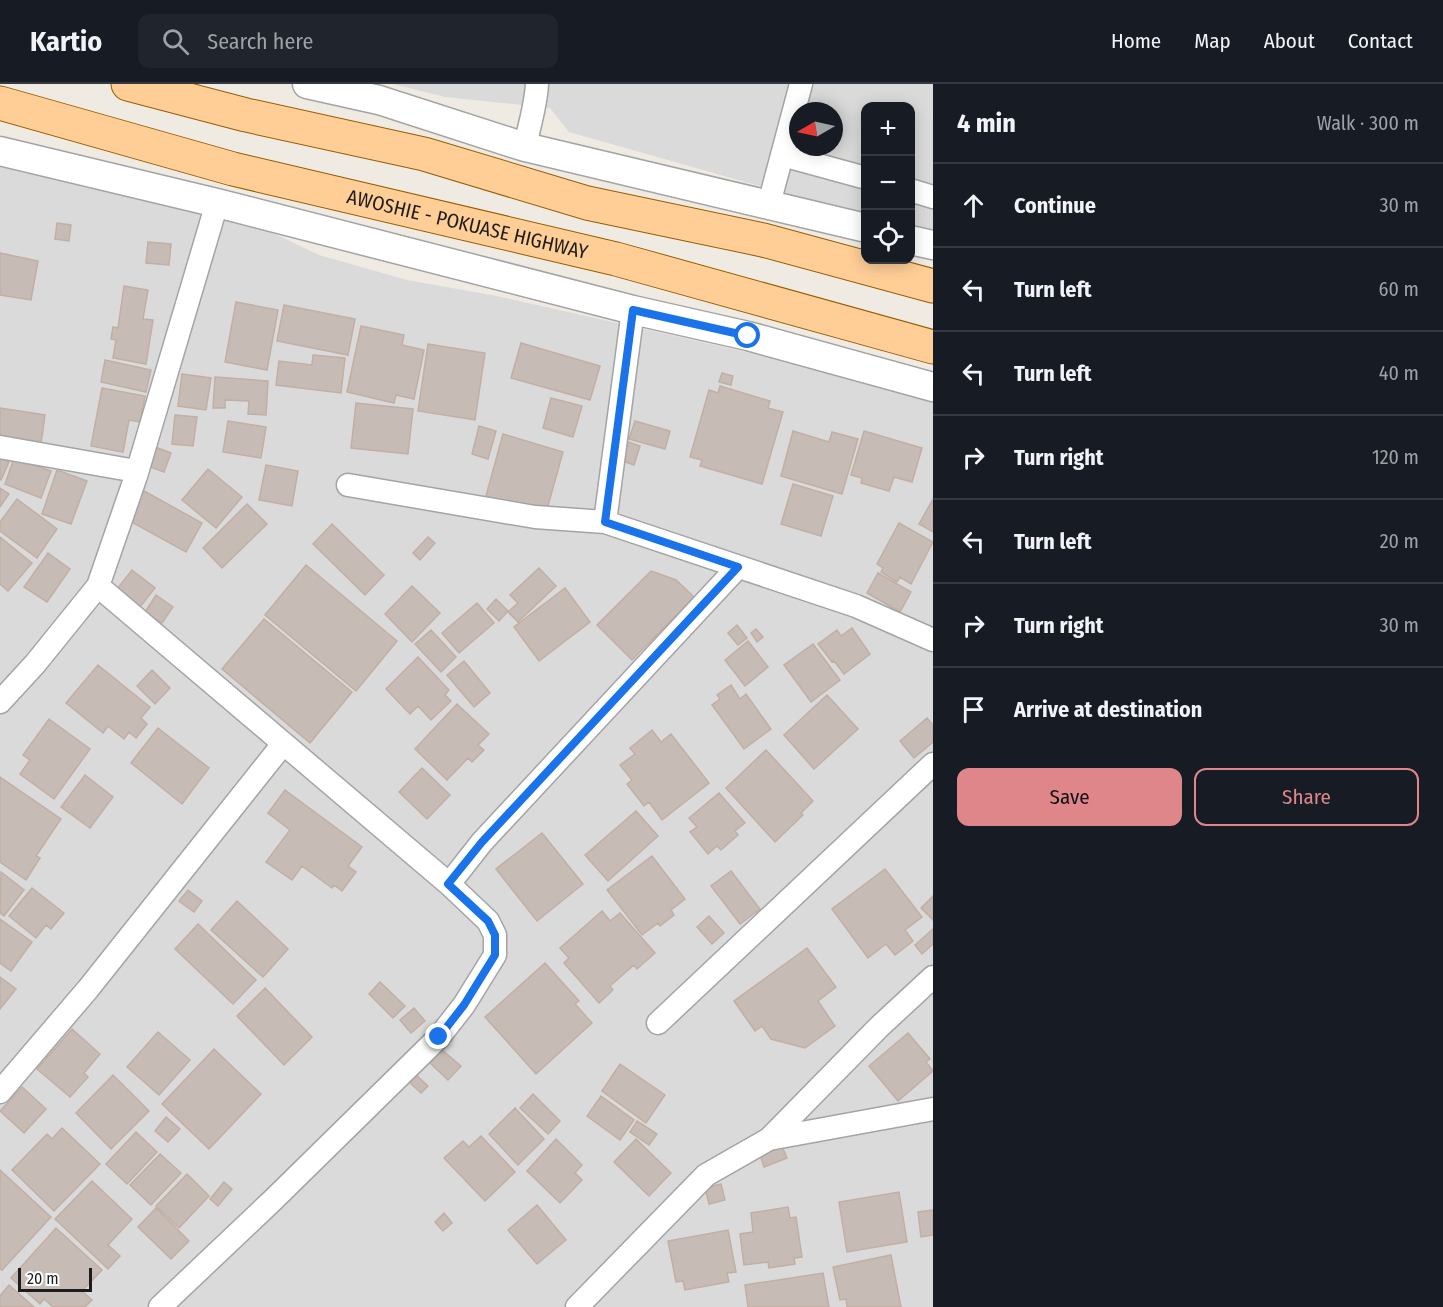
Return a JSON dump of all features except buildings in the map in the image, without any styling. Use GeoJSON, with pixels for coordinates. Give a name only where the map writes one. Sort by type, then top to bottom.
{"type":"FeatureCollection","features":[{"type":"Feature","properties":{"kind":"main road"},"geometry":{"type":"LineString","coordinates":[[128,84],[246,115],[424,154],[587,203],[763,240],[933,286]]}},
{"type":"Feature","properties":{"kind":"main road","name":"AWOSHIE - POKUASE HIGHWAY"},"geometry":{"type":"LineString","coordinates":[[0,103],[233,169],[616,259],[933,347]]}},
{"type":"Feature","properties":{"kind":"street"},"geometry":{"type":"LineString","coordinates":[[307,84],[379,100],[525,147],[861,227]]}},
{"type":"Feature","properties":{"kind":"street"},"geometry":{"type":"LineString","coordinates":[[525,147],[536,102],[537,84]]}},
{"type":"Feature","properties":{"kind":"street"},"geometry":{"type":"LineString","coordinates":[[769,204],[801,84]]}},
{"type":"Feature","properties":{"kind":"street"},"geometry":{"type":"LineString","coordinates":[[0,151],[218,203],[633,310],[748,336],[933,387]]}},
{"type":"Feature","properties":{"kind":"street"},"geometry":{"type":"LineString","coordinates":[[782,155],[861,177]]}},
{"type":"Feature","properties":{"kind":"street"},"geometry":{"type":"LineString","coordinates":[[915,191],[933,196]]}},
{"type":"Feature","properties":{"kind":"street"},"geometry":{"type":"LineString","coordinates":[[0,702],[35,664],[98,586],[136,471],[218,203]]}},
{"type":"Feature","properties":{"kind":"street"},"geometry":{"type":"LineString","coordinates":[[915,241],[933,245]]}},
{"type":"Feature","properties":{"kind":"street"},"geometry":{"type":"LineString","coordinates":[[605,522],[633,310]]}},
{"type":"Feature","properties":{"kind":"street"},"geometry":{"type":"LineString","coordinates":[[0,447],[136,471]]}},
{"type":"Feature","properties":{"kind":"street"},"geometry":{"type":"LineString","coordinates":[[348,485],[535,517],[605,522],[855,606],[933,640]]}},
{"type":"Feature","properties":{"kind":"street"},"geometry":{"type":"LineString","coordinates":[[448,884],[482,842],[738,567]]}},
{"type":"Feature","properties":{"kind":"street"},"geometry":{"type":"LineString","coordinates":[[98,586],[448,884],[488,921],[495,935],[495,955],[464,1005],[439,1037],[160,1307]]}},
{"type":"Feature","properties":{"kind":"street"},"geometry":{"type":"LineString","coordinates":[[0,1092],[88,989],[284,744]]}},
{"type":"Feature","properties":{"kind":"street"},"geometry":{"type":"LineString","coordinates":[[658,1023],[933,764]]}},
{"type":"Feature","properties":{"kind":"street"},"geometry":{"type":"LineString","coordinates":[[577,1307],[706,1175],[769,1139],[879,1027],[933,978]]}},
{"type":"Feature","properties":{"kind":"street"},"geometry":{"type":"LineString","coordinates":[[769,1139],[933,1109]]}},
{"type":"Feature","properties":{"kind":"shaded area"},"geometry":{"type":"Polygon","coordinates":[[[393,84],[933,84],[933,235],[915,230],[915,102],[861,102],[861,215],[569,132],[550,108],[445,97],[393,84]]]}},
{"type":"Feature","properties":{"kind":"shaded area"},"geometry":{"type":"Polygon","coordinates":[[[0,164],[273,233],[319,255],[407,280],[497,296],[795,363],[933,402],[933,1307],[0,1307],[0,164]]]}},
{"type":"Feature","properties":{"kind":"route"},"geometry":{"type":"LineString","coordinates":[[439,1037],[464,1005],[495,955],[495,935],[488,921],[448,884],[482,842],[738,567],[605,522],[633,310],[748,336]]}}]}
